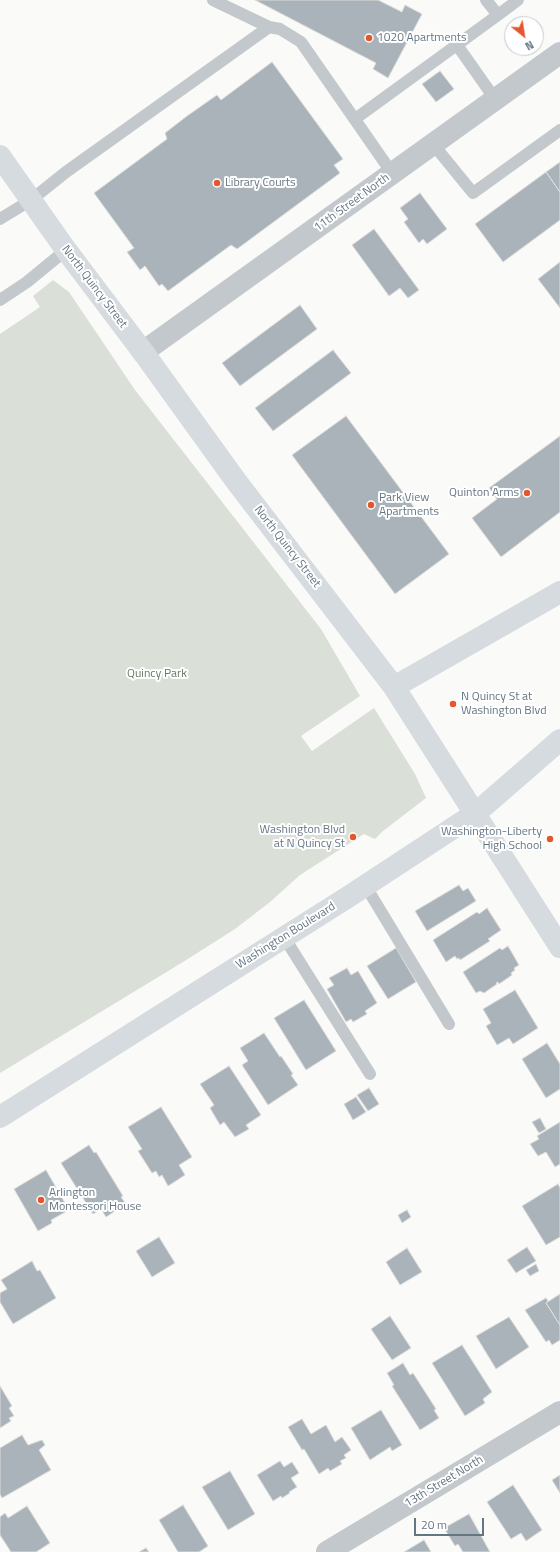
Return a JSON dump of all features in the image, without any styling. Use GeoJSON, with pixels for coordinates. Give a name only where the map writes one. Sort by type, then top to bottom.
{"type":"FeatureCollection","features":[{"type":"Feature","properties":{"kind":"main road","name":"North Quincy Street"},"geometry":{"type":"LineString","coordinates":[[0,156],[66,250],[143,352],[236,481],[394,686],[560,947]]}},
{"type":"Feature","properties":{"kind":"main road"},"geometry":{"type":"LineString","coordinates":[[394,686],[560,592]]}},
{"type":"Feature","properties":{"kind":"main road","name":"Washington Boulevard"},"geometry":{"type":"LineString","coordinates":[[0,1117],[476,814],[560,740]]}},
{"type":"Feature","properties":{"kind":"street","name":"11th Street North"},"geometry":{"type":"LineString","coordinates":[[143,352],[560,53]]}},
{"type":"Feature","properties":{"kind":"street","name":"13th Street North"},"geometry":{"type":"LineString","coordinates":[[327,1552],[560,1412]]}},
{"type":"Feature","properties":{"kind":"lane"},"geometry":{"type":"LineString","coordinates":[[213,0],[268,27],[280,29],[301,42],[392,173]]}},
{"type":"Feature","properties":{"kind":"lane"},"geometry":{"type":"LineString","coordinates":[[486,0],[498,15]]}},
{"type":"Feature","properties":{"kind":"lane"},"geometry":{"type":"LineString","coordinates":[[355,119],[518,0]]}},
{"type":"Feature","properties":{"kind":"lane"},"geometry":{"type":"LineString","coordinates":[[0,219],[31,200],[66,172],[268,27]]}},
{"type":"Feature","properties":{"kind":"lane"},"geometry":{"type":"LineString","coordinates":[[457,45],[496,99]]}},
{"type":"Feature","properties":{"kind":"lane"},"geometry":{"type":"LineString","coordinates":[[432,144],[473,193],[560,130]]}},
{"type":"Feature","properties":{"kind":"lane"},"geometry":{"type":"LineString","coordinates":[[0,300],[27,282],[66,250]]}},
{"type":"Feature","properties":{"kind":"lane"},"geometry":{"type":"LineString","coordinates":[[366,885],[449,1024]]}},
{"type":"Feature","properties":{"kind":"lane"},"geometry":{"type":"LineString","coordinates":[[284,937],[370,1074]]}},
{"type":"Feature","properties":{"kind":"green space","name":"Quincy Park"},"geometry":{"type":"Polygon","coordinates":[[[53,280],[69,292],[135,390],[321,629],[360,696],[301,736],[312,751],[374,708],[415,774],[426,798],[383,831],[375,839],[364,834],[300,875],[270,902],[235,929],[0,1073],[0,334],[40,307],[33,296],[53,280]]]}},
{"type":"Feature","properties":{"kind":"building","name":"1020 Apartments"},"geometry":{"type":"Polygon","coordinates":[[[255,0],[378,0],[402,12],[405,5],[422,14],[388,78],[373,69],[376,63],[255,0]]]}},
{"type":"Feature","properties":{"kind":"building","name":"Library Courts"},"geometry":{"type":"Polygon","coordinates":[[[272,62],[343,159],[334,165],[340,173],[237,249],[231,245],[168,291],[162,284],[159,286],[145,266],[140,270],[127,252],[134,248],[94,193],[167,139],[165,133],[187,116],[217,95],[221,100],[272,62]]]}},
{"type":"Feature","properties":{"kind":"building"},"geometry":{"type":"Polygon","coordinates":[[[440,71],[454,89],[436,102],[422,84],[440,71]]]}},
{"type":"Feature","properties":{"kind":"building"},"geometry":{"type":"Polygon","coordinates":[[[560,162],[560,192],[546,172],[560,162]]]}},
{"type":"Feature","properties":{"kind":"building"},"geometry":{"type":"Polygon","coordinates":[[[546,172],[560,192],[560,220],[503,262],[475,224],[546,172]]]}},
{"type":"Feature","properties":{"kind":"building"},"geometry":{"type":"Polygon","coordinates":[[[420,193],[447,229],[427,244],[423,239],[419,243],[404,222],[408,219],[400,208],[420,193]]]}},
{"type":"Feature","properties":{"kind":"building"},"geometry":{"type":"Polygon","coordinates":[[[374,229],[419,290],[408,298],[400,288],[389,296],[352,245],[374,229]]]}},
{"type":"Feature","properties":{"kind":"building"},"geometry":{"type":"Polygon","coordinates":[[[560,262],[560,308],[538,279],[560,262]]]}},
{"type":"Feature","properties":{"kind":"building"},"geometry":{"type":"Polygon","coordinates":[[[300,305],[317,329],[240,386],[222,363],[300,305]]]}},
{"type":"Feature","properties":{"kind":"building"},"geometry":{"type":"Polygon","coordinates":[[[333,350],[351,373],[273,431],[255,408],[333,350]]]}},
{"type":"Feature","properties":{"kind":"building","name":"Park View Apartments"},"geometry":{"type":"Polygon","coordinates":[[[346,416],[449,554],[395,594],[292,455],[346,416]]]}},
{"type":"Feature","properties":{"kind":"building","name":"Quinton Arms"},"geometry":{"type":"Polygon","coordinates":[[[560,436],[560,512],[501,557],[472,518],[497,499],[489,488],[560,436]]]}},
{"type":"Feature","properties":{"kind":"building"},"geometry":{"type":"Polygon","coordinates":[[[459,885],[463,891],[468,888],[476,901],[427,931],[415,911],[459,885]]]}},
{"type":"Feature","properties":{"kind":"building"},"geometry":{"type":"Polygon","coordinates":[[[487,908],[501,930],[488,939],[490,941],[460,960],[455,956],[446,962],[433,940],[477,912],[479,914],[487,908]]]}},
{"type":"Feature","properties":{"kind":"building"},"geometry":{"type":"Polygon","coordinates":[[[508,946],[519,965],[514,968],[515,970],[511,973],[512,975],[499,984],[498,982],[496,983],[497,984],[484,993],[480,991],[476,993],[463,972],[500,948],[502,950],[508,946]]]}},
{"type":"Feature","properties":{"kind":"building"},"geometry":{"type":"Polygon","coordinates":[[[396,948],[416,982],[388,999],[367,966],[396,948]]]}},
{"type":"Feature","properties":{"kind":"building"},"geometry":{"type":"Polygon","coordinates":[[[347,968],[351,975],[358,971],[377,1003],[365,1011],[367,1014],[353,1022],[351,1019],[346,1022],[327,989],[334,985],[329,978],[347,968]]]}},
{"type":"Feature","properties":{"kind":"building"},"geometry":{"type":"Polygon","coordinates":[[[515,990],[538,1028],[513,1044],[509,1038],[497,1045],[486,1026],[491,1023],[483,1009],[515,990]]]}},
{"type":"Feature","properties":{"kind":"building"},"geometry":{"type":"Polygon","coordinates":[[[304,1000],[336,1051],[306,1070],[274,1018],[304,1000]]]}},
{"type":"Feature","properties":{"kind":"building"},"geometry":{"type":"Polygon","coordinates":[[[264,1033],[293,1074],[291,1075],[298,1085],[268,1105],[242,1065],[248,1061],[240,1048],[264,1033]]]}},
{"type":"Feature","properties":{"kind":"building"},"geometry":{"type":"Polygon","coordinates":[[[547,1043],[560,1064],[560,1089],[546,1098],[522,1059],[547,1043]]]}},
{"type":"Feature","properties":{"kind":"building"},"geometry":{"type":"Polygon","coordinates":[[[229,1066],[261,1115],[246,1125],[249,1129],[235,1137],[224,1122],[220,1125],[210,1108],[214,1105],[200,1084],[229,1066]]]}},
{"type":"Feature","properties":{"kind":"building"},"geometry":{"type":"Polygon","coordinates":[[[369,1088],[379,1104],[368,1111],[357,1095],[369,1088]]]}},
{"type":"Feature","properties":{"kind":"building"},"geometry":{"type":"Polygon","coordinates":[[[356,1097],[366,1112],[353,1120],[344,1104],[356,1097]]]}},
{"type":"Feature","properties":{"kind":"building"},"geometry":{"type":"Polygon","coordinates":[[[161,1107],[192,1157],[179,1165],[185,1175],[168,1186],[162,1175],[159,1177],[156,1171],[152,1173],[138,1151],[142,1149],[128,1127],[161,1107]]]}},
{"type":"Feature","properties":{"kind":"building"},"geometry":{"type":"Polygon","coordinates":[[[540,1118],[546,1129],[539,1133],[532,1122],[540,1118]]]}},
{"type":"Feature","properties":{"kind":"building"},"geometry":{"type":"Polygon","coordinates":[[[560,1122],[560,1164],[555,1167],[546,1152],[538,1156],[530,1144],[539,1139],[537,1136],[560,1122]]]}},
{"type":"Feature","properties":{"kind":"building"},"geometry":{"type":"Polygon","coordinates":[[[89,1145],[94,1153],[96,1152],[123,1196],[121,1197],[126,1204],[106,1217],[101,1209],[93,1214],[61,1163],[89,1145]]]}},
{"type":"Feature","properties":{"kind":"building","name":"Arlington Montessori House"},"geometry":{"type":"Polygon","coordinates":[[[46,1170],[69,1210],[51,1220],[52,1223],[38,1231],[14,1189],[46,1170]]]}},
{"type":"Feature","properties":{"kind":"building"},"geometry":{"type":"Polygon","coordinates":[[[558,1184],[560,1188],[560,1237],[546,1245],[522,1206],[558,1184]]]}},
{"type":"Feature","properties":{"kind":"building"},"geometry":{"type":"Polygon","coordinates":[[[407,1210],[411,1217],[402,1223],[398,1215],[407,1210]]]}},
{"type":"Feature","properties":{"kind":"building"},"geometry":{"type":"Polygon","coordinates":[[[159,1237],[175,1263],[152,1277],[136,1251],[159,1237]]]}},
{"type":"Feature","properties":{"kind":"building"},"geometry":{"type":"Polygon","coordinates":[[[527,1247],[536,1261],[516,1273],[507,1260],[527,1247]]]}},
{"type":"Feature","properties":{"kind":"building"},"geometry":{"type":"Polygon","coordinates":[[[407,1248],[422,1272],[400,1285],[386,1262],[407,1248]]]}},
{"type":"Feature","properties":{"kind":"building"},"geometry":{"type":"Polygon","coordinates":[[[32,1261],[37,1271],[40,1270],[56,1298],[13,1324],[0,1302],[0,1293],[7,1289],[1,1280],[32,1261]]]}},
{"type":"Feature","properties":{"kind":"building"},"geometry":{"type":"Polygon","coordinates":[[[536,1264],[539,1271],[530,1276],[526,1270],[536,1264]]]}},
{"type":"Feature","properties":{"kind":"building"},"geometry":{"type":"Polygon","coordinates":[[[560,1294],[560,1325],[546,1303],[560,1294]]]}},
{"type":"Feature","properties":{"kind":"building"},"geometry":{"type":"Polygon","coordinates":[[[546,1298],[548,1301],[546,1303],[560,1325],[560,1340],[552,1345],[549,1340],[546,1342],[525,1310],[546,1298]]]}},
{"type":"Feature","properties":{"kind":"building"},"geometry":{"type":"Polygon","coordinates":[[[390,1316],[411,1348],[392,1360],[371,1329],[390,1316]]]}},
{"type":"Feature","properties":{"kind":"building"},"geometry":{"type":"Polygon","coordinates":[[[509,1317],[529,1347],[496,1369],[476,1336],[509,1317]]]}},
{"type":"Feature","properties":{"kind":"building"},"geometry":{"type":"Polygon","coordinates":[[[462,1345],[492,1392],[483,1399],[485,1403],[465,1416],[432,1363],[462,1345]]]}},
{"type":"Feature","properties":{"kind":"building"},"geometry":{"type":"Polygon","coordinates":[[[403,1363],[410,1375],[413,1373],[436,1409],[434,1410],[439,1418],[420,1430],[392,1386],[394,1385],[387,1373],[403,1363]]]}},
{"type":"Feature","properties":{"kind":"building"},"geometry":{"type":"Polygon","coordinates":[[[0,1386],[12,1406],[9,1408],[14,1416],[9,1418],[11,1421],[0,1428],[0,1386]]]}},
{"type":"Feature","properties":{"kind":"building"},"geometry":{"type":"Polygon","coordinates":[[[381,1410],[402,1445],[392,1451],[390,1447],[370,1460],[351,1428],[381,1410]]]}},
{"type":"Feature","properties":{"kind":"building"},"geometry":{"type":"Polygon","coordinates":[[[302,1419],[311,1434],[326,1425],[335,1442],[342,1437],[351,1450],[344,1455],[346,1458],[340,1461],[342,1464],[330,1471],[328,1468],[319,1474],[304,1449],[302,1450],[288,1427],[302,1419]]]}},
{"type":"Feature","properties":{"kind":"building"},"geometry":{"type":"Polygon","coordinates":[[[22,1435],[28,1445],[42,1440],[45,1445],[39,1450],[51,1470],[2,1498],[0,1494],[0,1448],[22,1435]]]}},
{"type":"Feature","properties":{"kind":"building"},"geometry":{"type":"Polygon","coordinates":[[[280,1461],[284,1467],[292,1462],[299,1473],[291,1478],[297,1487],[282,1498],[281,1496],[273,1501],[257,1475],[280,1461]]]}},
{"type":"Feature","properties":{"kind":"building"},"geometry":{"type":"Polygon","coordinates":[[[230,1471],[255,1514],[228,1530],[202,1487],[230,1471]]]}},
{"type":"Feature","properties":{"kind":"building"},"geometry":{"type":"Polygon","coordinates":[[[560,1475],[560,1493],[552,1480],[560,1475]]]}},
{"type":"Feature","properties":{"kind":"building"},"geometry":{"type":"Polygon","coordinates":[[[513,1485],[542,1530],[526,1541],[521,1533],[511,1539],[487,1502],[513,1485]]]}},
{"type":"Feature","properties":{"kind":"building"},"geometry":{"type":"Polygon","coordinates":[[[183,1505],[208,1546],[199,1552],[178,1552],[159,1520],[183,1505]]]}},
{"type":"Feature","properties":{"kind":"building"},"geometry":{"type":"Polygon","coordinates":[[[27,1506],[50,1543],[36,1552],[11,1552],[0,1535],[0,1517],[5,1513],[8,1518],[27,1506]]]}},
{"type":"Feature","properties":{"kind":"building"},"geometry":{"type":"Polygon","coordinates":[[[469,1514],[490,1552],[463,1552],[458,1544],[455,1546],[444,1528],[469,1514]]]}},
{"type":"Feature","properties":{"kind":"building"},"geometry":{"type":"Polygon","coordinates":[[[424,1540],[431,1552],[404,1552],[424,1540]]]}},
{"type":"Feature","properties":{"kind":"building"},"geometry":{"type":"Polygon","coordinates":[[[146,1548],[149,1552],[139,1552],[146,1548]]]}},
{"type":"Feature","properties":{"kind":"place","name":"1020 Apartments"},"geometry":{"type":"Point","coordinates":[369,38]}},
{"type":"Feature","properties":{"kind":"place","name":"Library Courts"},"geometry":{"type":"Point","coordinates":[217,183]}},
{"type":"Feature","properties":{"kind":"place","name":"Quinton Arms"},"geometry":{"type":"Point","coordinates":[527,493]}},
{"type":"Feature","properties":{"kind":"place","name":"Park View Apartments"},"geometry":{"type":"Point","coordinates":[371,505]}},
{"type":"Feature","properties":{"kind":"place","name":"N Quincy St at Washington Blvd"},"geometry":{"type":"Point","coordinates":[453,704]}},
{"type":"Feature","properties":{"kind":"place","name":"Washington Blvd at N Quincy St"},"geometry":{"type":"Point","coordinates":[353,837]}},
{"type":"Feature","properties":{"kind":"place","name":"Washington-Liberty High School"},"geometry":{"type":"Point","coordinates":[550,839]}},
{"type":"Feature","properties":{"kind":"place","name":"Arlington Montessori House"},"geometry":{"type":"Point","coordinates":[41,1200]}}]}
